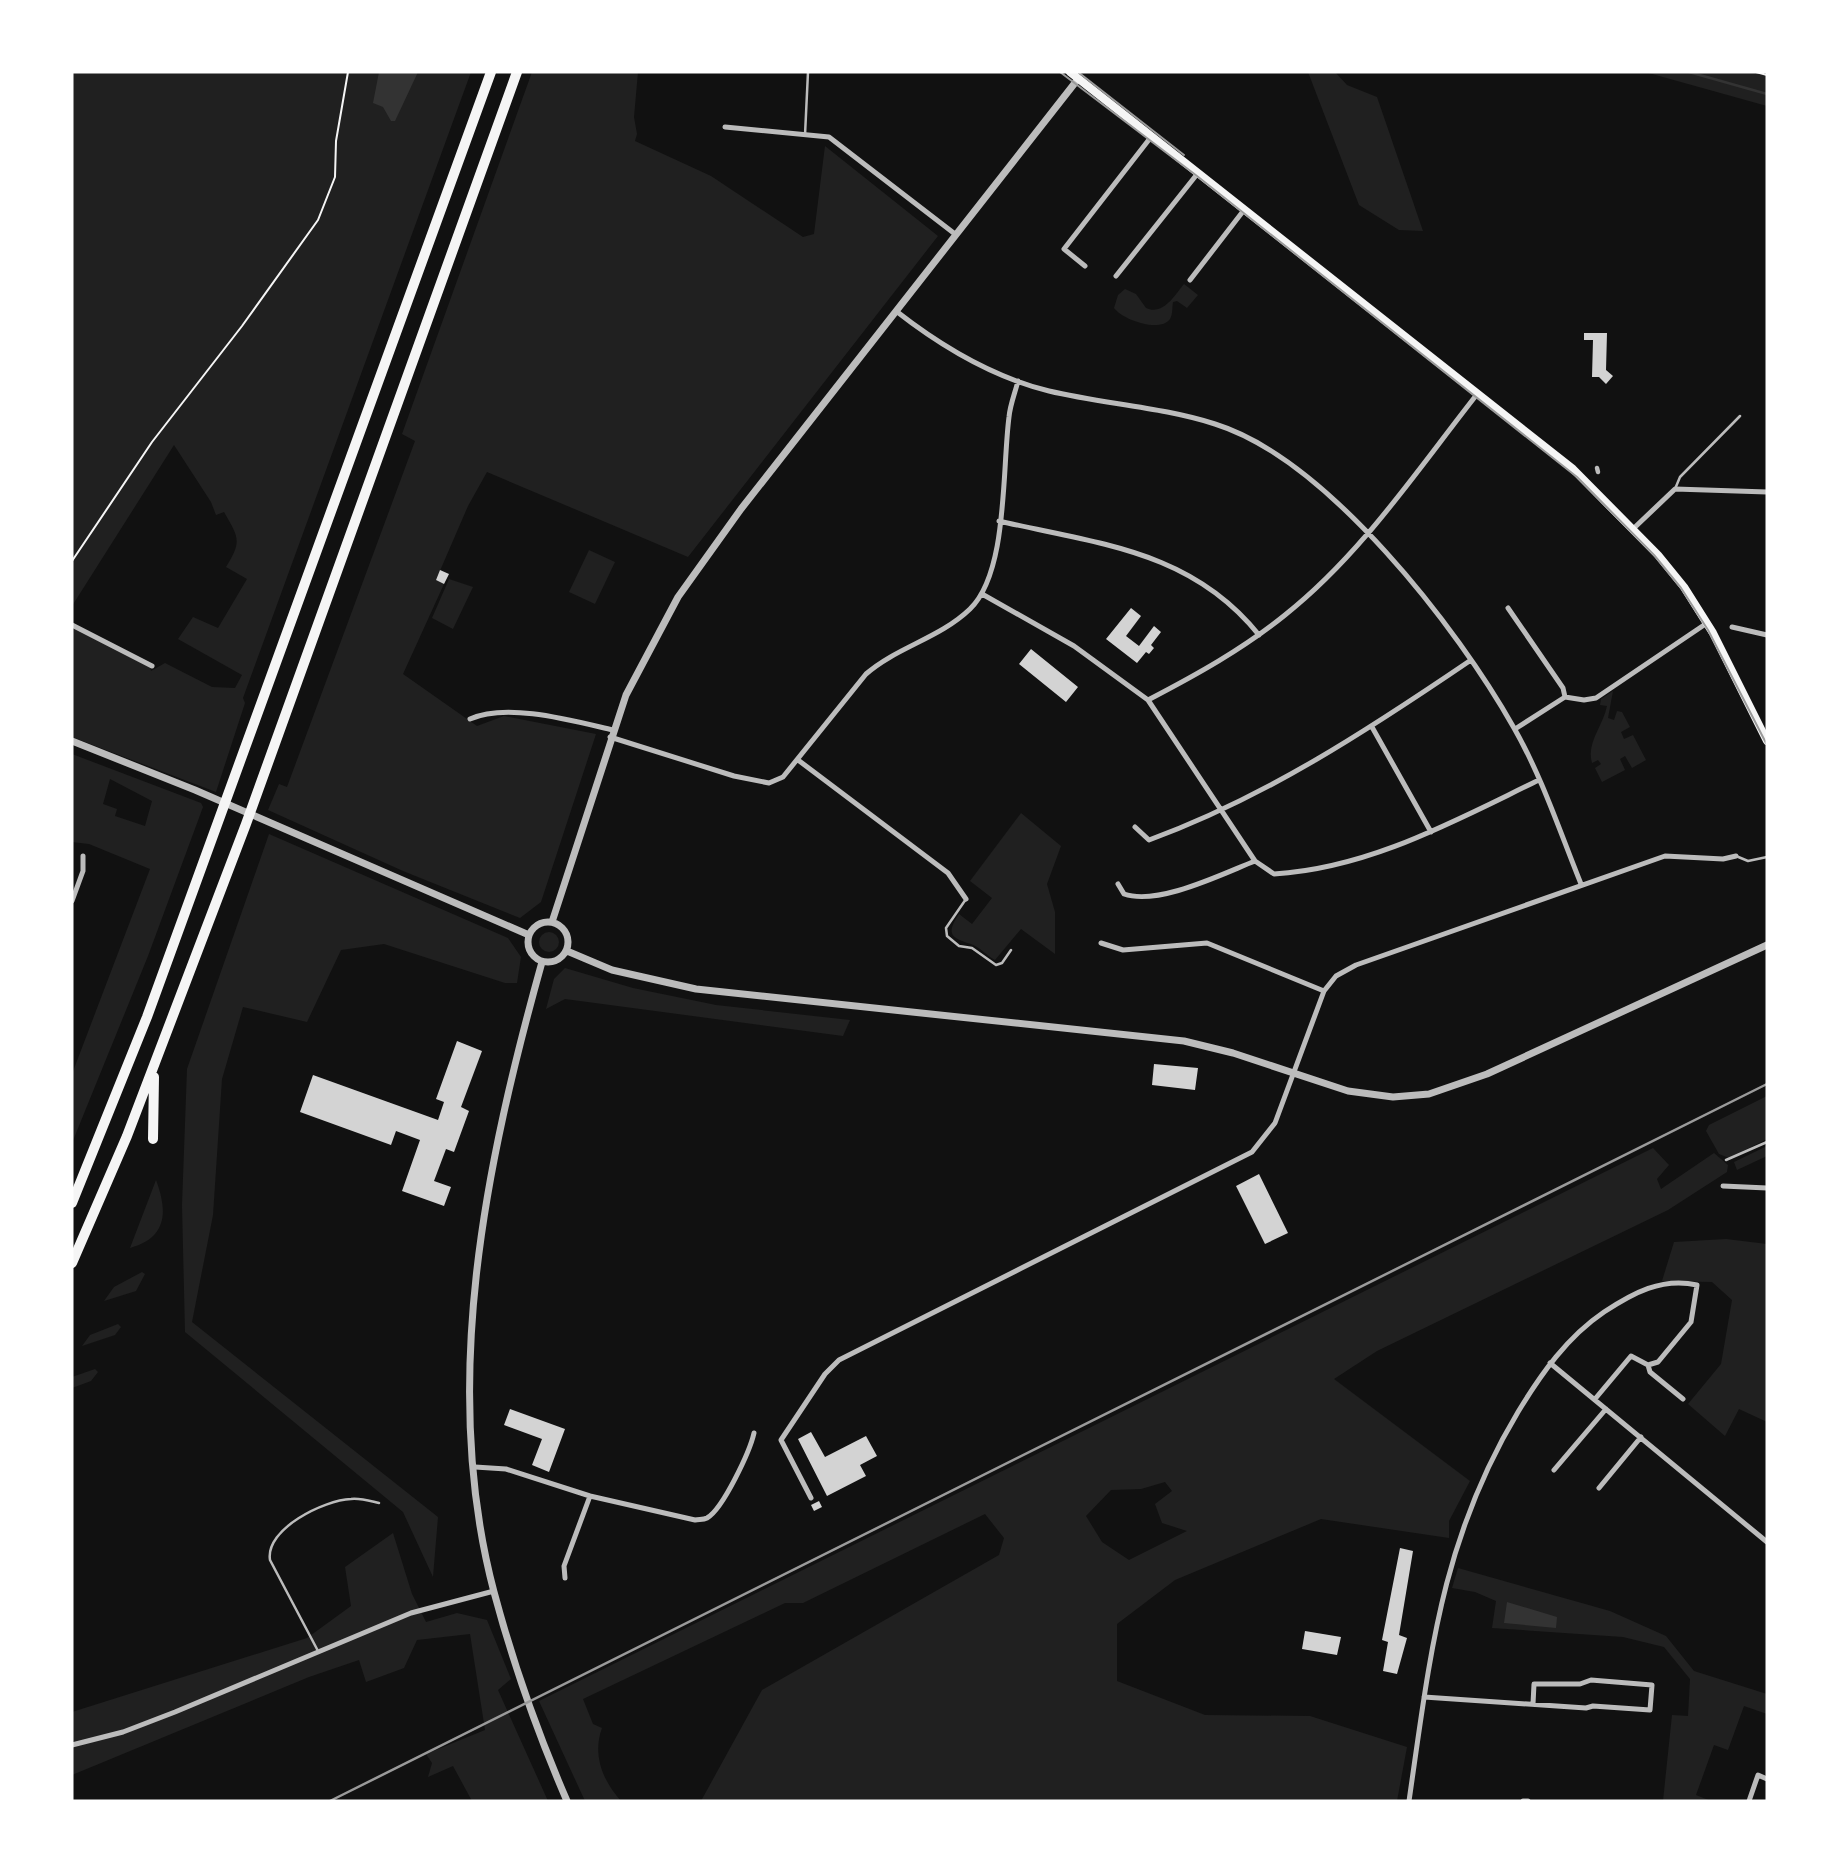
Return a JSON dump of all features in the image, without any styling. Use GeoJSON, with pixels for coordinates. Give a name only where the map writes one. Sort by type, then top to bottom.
{"type":"FeatureCollection","features":[{"type":"Feature","properties":{"kind":"highway"},"geometry":{"type":"LineString","coordinates":[[72,1203],[147,1017],[491,72]]}},
{"type":"Feature","properties":{"kind":"highway"},"geometry":{"type":"LineString","coordinates":[[72,1264],[154,1069],[258,791],[517,72]]}},
{"type":"Feature","properties":{"kind":"highway"},"geometry":{"type":"LineString","coordinates":[[153,1139],[154,1069]]}},
{"type":"Feature","properties":{"kind":"main road"},"geometry":{"type":"LineString","coordinates":[[1070,72],[1568,465],[1671,570],[1707,623],[1767,740]]}},
{"type":"Feature","properties":{"kind":"street"},"geometry":{"type":"LineString","coordinates":[[552,922],[611,733],[642,660],[678,597],[895,311],[1078,79]]}},
{"type":"Feature","properties":{"kind":"street"},"geometry":{"type":"LineString","coordinates":[[726,127],[828,137],[955,234]]}},
{"type":"Feature","properties":{"kind":"street"},"geometry":{"type":"LineString","coordinates":[[1085,265],[1064,250],[1151,136]]}},
{"type":"Feature","properties":{"kind":"street"},"geometry":{"type":"LineString","coordinates":[[1116,276],[1198,173]]}},
{"type":"Feature","properties":{"kind":"street"},"geometry":{"type":"LineString","coordinates":[[1190,280],[1244,210]]}},
{"type":"Feature","properties":{"kind":"street"},"geometry":{"type":"LineString","coordinates":[[895,311],[951,350],[1018,381],[1047,390],[1201,420],[1232,429],[1286,461],[1366,533],[1418,589],[1471,660],[1515,729],[1539,780],[1581,884]]}},
{"type":"Feature","properties":{"kind":"street"},"geometry":{"type":"LineString","coordinates":[[470,719],[503,713],[566,719],[713,770],[769,783],[783,777],[866,674],[880,661],[951,624],[982,594],[994,567],[1009,414],[1018,381]]}},
{"type":"Feature","properties":{"kind":"street"},"geometry":{"type":"LineString","coordinates":[[1148,700],[1259,635],[1316,588],[1366,533],[1478,393]]}},
{"type":"Feature","properties":{"kind":"street"},"geometry":{"type":"LineString","coordinates":[[1633,529],[1675,489],[1767,492]]}},
{"type":"Feature","properties":{"kind":"street"},"geometry":{"type":"LineString","coordinates":[[999,521],[1143,555],[1176,567],[1221,595],[1259,635]]}},
{"type":"Feature","properties":{"kind":"street"},"geometry":{"type":"LineString","coordinates":[[982,594],[1074,646],[1148,700],[1255,861],[1274,874],[1351,861],[1431,832],[1539,780]]}},
{"type":"Feature","properties":{"kind":"street"},"geometry":{"type":"LineString","coordinates":[[1508,608],[1563,688],[1564,697]]}},
{"type":"Feature","properties":{"kind":"street"},"geometry":{"type":"LineString","coordinates":[[1515,729],[1564,697],[1584,700],[1595,698],[1707,623]]}},
{"type":"Feature","properties":{"kind":"street"},"geometry":{"type":"LineString","coordinates":[[72,625],[152,666]]}},
{"type":"Feature","properties":{"kind":"street"},"geometry":{"type":"LineString","coordinates":[[1732,626],[1767,635]]}},
{"type":"Feature","properties":{"kind":"street"},"geometry":{"type":"LineString","coordinates":[[1135,827],[1149,840],[1223,810],[1325,757],[1471,660]]}},
{"type":"Feature","properties":{"kind":"street"},"geometry":{"type":"LineString","coordinates":[[1372,727],[1431,832]]}},
{"type":"Feature","properties":{"kind":"street"},"geometry":{"type":"LineString","coordinates":[[72,741],[194,790],[529,935]]}},
{"type":"Feature","properties":{"kind":"street"},"geometry":{"type":"LineString","coordinates":[[797,760],[948,873],[966,899]]}},
{"type":"Feature","properties":{"kind":"street"},"geometry":{"type":"LineString","coordinates":[[72,901],[83,872],[83,856]]}},
{"type":"Feature","properties":{"kind":"street"},"geometry":{"type":"LineString","coordinates":[[811,1498],[781,1440],[825,1374],[839,1360],[1252,1152],[1275,1123],[1324,992],[1336,976],[1356,965],[1665,856],[1723,859],[1736,856]]}},
{"type":"Feature","properties":{"kind":"street"},"geometry":{"type":"LineString","coordinates":[[1118,884],[1124,894],[1145,897],[1208,880],[1255,861]]}},
{"type":"Feature","properties":{"kind":"street"},"geometry":{"type":"LineString","coordinates":[[552,922],[565,930],[568,936],[566,951],[554,962],[542,962],[530,952],[529,935],[540,923],[552,922]]}},
{"type":"Feature","properties":{"kind":"street"},"geometry":{"type":"LineString","coordinates":[[1101,943],[1123,950],[1207,943],[1324,992]]}},
{"type":"Feature","properties":{"kind":"street"},"geometry":{"type":"LineString","coordinates":[[566,951],[612,970],[696,989],[1184,1041],[1234,1052],[1293,1073],[1378,1097],[1429,1094],[1487,1074],[1767,945]]}},
{"type":"Feature","properties":{"kind":"street"},"geometry":{"type":"LineString","coordinates":[[542,962],[502,1119],[478,1249],[470,1379],[475,1466],[494,1591],[522,1681],[567,1801]]}},
{"type":"Feature","properties":{"kind":"street"},"geometry":{"type":"LineString","coordinates":[[1723,1186],[1767,1188]]}},
{"type":"Feature","properties":{"kind":"street"},"geometry":{"type":"LineString","coordinates":[[1409,1801],[1431,1641],[1456,1544],[1508,1428],[1550,1363],[1586,1324],[1643,1289],[1669,1282],[1698,1285],[1691,1322],[1658,1362],[1648,1365],[1631,1356],[1595,1399]]}},
{"type":"Feature","properties":{"kind":"street"},"geometry":{"type":"LineString","coordinates":[[1550,1363],[1767,1542]]}},
{"type":"Feature","properties":{"kind":"street"},"geometry":{"type":"LineString","coordinates":[[1648,1365],[1650,1372],[1683,1399]]}},
{"type":"Feature","properties":{"kind":"street"},"geometry":{"type":"LineString","coordinates":[[1554,1470],[1606,1409]]}},
{"type":"Feature","properties":{"kind":"street"},"geometry":{"type":"LineString","coordinates":[[475,1466],[506,1469],[590,1496],[695,1520],[707,1518],[719,1505],[751,1448],[754,1433]]}},
{"type":"Feature","properties":{"kind":"street"},"geometry":{"type":"LineString","coordinates":[[1599,1488],[1641,1437]]}},
{"type":"Feature","properties":{"kind":"street"},"geometry":{"type":"LineString","coordinates":[[565,1578],[564,1566],[590,1496]]}},
{"type":"Feature","properties":{"kind":"street"},"geometry":{"type":"LineString","coordinates":[[72,1745],[123,1732],[411,1614],[494,1591]]}},
{"type":"Feature","properties":{"kind":"street"},"geometry":{"type":"LineString","coordinates":[[1424,1697],[1533,1704],[1650,1710],[1652,1685],[1591,1680],[1580,1684],[1535,1684],[1533,1704]]}},
{"type":"Feature","properties":{"kind":"street"},"geometry":{"type":"LineString","coordinates":[[1749,1801],[1758,1775],[1767,1779]]}},
{"type":"Feature","properties":{"kind":"street"},"geometry":{"type":"LineString","coordinates":[[1523,1801],[1528,1801]]}},
{"type":"Feature","properties":{"kind":"lane"},"geometry":{"type":"LineString","coordinates":[[804,135],[808,72]]}},
{"type":"Feature","properties":{"kind":"lane"},"geometry":{"type":"LineString","coordinates":[[1675,489],[1680,477],[1740,416]]}},
{"type":"Feature","properties":{"kind":"lane"},"geometry":{"type":"LineString","coordinates":[[1736,856],[1755,861],[1767,857]]}},
{"type":"Feature","properties":{"kind":"lane"},"geometry":{"type":"LineString","coordinates":[[966,899],[946,928],[947,936],[959,946],[971,948],[996,965],[1002,963],[1011,950]]}},
{"type":"Feature","properties":{"kind":"lane"},"geometry":{"type":"LineString","coordinates":[[1726,1160],[1767,1142]]}},
{"type":"Feature","properties":{"kind":"lane"},"geometry":{"type":"LineString","coordinates":[[318,1651],[270,1560],[268,1550],[272,1542],[294,1522],[332,1503],[350,1499],[379,1503]]}},
{"type":"Feature","properties":{"kind":"path"},"geometry":{"type":"LineString","coordinates":[[72,561],[152,442],[242,326],[318,220],[335,177],[336,142],[348,72]]}},
{"type":"Feature","properties":{"kind":"path"},"geometry":{"type":"LineString","coordinates":[[1756,72],[1767,75]]}},
{"type":"Feature","properties":{"kind":"shaded area"},"geometry":{"type":"Polygon","coordinates":[[[72,72],[471,72],[243,698],[245,703],[216,792],[72,737],[72,627],[150,667],[151,671],[165,663],[212,687],[235,688],[242,675],[178,639],[193,617],[218,628],[247,579],[226,567],[235,551],[237,540],[233,528],[224,512],[216,515],[211,502],[174,445],[72,606],[72,72]]]}},
{"type":"Feature","properties":{"kind":"shaded area"},"geometry":{"type":"Polygon","coordinates":[[[379,72],[418,72],[395,121],[391,121],[383,107],[373,103],[379,72]]]}},
{"type":"Feature","properties":{"kind":"shaded area"},"geometry":{"type":"Polygon","coordinates":[[[532,72],[638,72],[635,141],[711,176],[803,237],[814,234],[825,146],[938,236],[688,557],[487,472],[468,506],[436,580],[444,584],[403,674],[477,726],[504,716],[596,734],[541,902],[520,918],[403,871],[268,810],[279,784],[287,787],[415,441],[402,434],[532,72]]]}},
{"type":"Feature","properties":{"kind":"shaded area"},"geometry":{"type":"Polygon","coordinates":[[[1308,72],[1335,72],[1347,85],[1377,97],[1423,231],[1399,230],[1359,205],[1308,72]]]}},
{"type":"Feature","properties":{"kind":"shaded area"},"geometry":{"type":"Polygon","coordinates":[[[1645,72],[1767,72],[1767,106],[1645,72]]]}},
{"type":"Feature","properties":{"kind":"shaded area"},"geometry":{"type":"Polygon","coordinates":[[[1184,284],[1198,295],[1187,308],[1177,301],[1173,302],[1171,317],[1165,323],[1142,323],[1125,317],[1114,308],[1118,295],[1125,289],[1136,294],[1146,308],[1158,309],[1168,303],[1184,284]]]}},
{"type":"Feature","properties":{"kind":"shaded area"},"geometry":{"type":"Polygon","coordinates":[[[589,550],[615,562],[595,604],[569,592],[589,550]]]}},
{"type":"Feature","properties":{"kind":"shaded area"},"geometry":{"type":"Polygon","coordinates":[[[449,579],[473,587],[453,629],[432,618],[449,579]]]}},
{"type":"Feature","properties":{"kind":"shaded area"},"geometry":{"type":"Polygon","coordinates":[[[1613,691],[1608,718],[1614,720],[1617,711],[1622,712],[1630,727],[1621,732],[1624,739],[1633,735],[1646,760],[1632,768],[1625,756],[1620,759],[1625,770],[1602,782],[1595,768],[1601,764],[1598,760],[1592,763],[1591,748],[1607,706],[1600,705],[1601,699],[1613,691]]]}},
{"type":"Feature","properties":{"kind":"shaded area"},"geometry":{"type":"Polygon","coordinates":[[[72,754],[201,803],[203,807],[148,956],[72,1143],[72,1074],[150,869],[89,844],[72,842],[72,754]],[[110,779],[103,804],[117,809],[115,816],[145,826],[152,801],[110,779]]]}},
{"type":"Feature","properties":{"kind":"shaded area"},"geometry":{"type":"Polygon","coordinates":[[[1021,813],[1061,846],[1047,884],[1055,912],[1055,954],[1021,929],[995,960],[974,945],[955,937],[952,927],[959,914],[972,924],[992,898],[970,881],[1021,813]]]}},
{"type":"Feature","properties":{"kind":"shaded area"},"geometry":{"type":"Polygon","coordinates":[[[269,834],[508,938],[521,957],[517,983],[505,983],[384,944],[341,950],[307,1022],[243,1007],[222,1079],[213,1215],[192,1322],[438,1517],[433,1577],[403,1512],[185,1332],[182,1205],[187,1069],[269,834]]]}},
{"type":"Feature","properties":{"kind":"shaded area"},"geometry":{"type":"Polygon","coordinates":[[[545,932],[553,932],[559,942],[553,952],[545,952],[539,946],[539,938],[545,932]]]}},
{"type":"Feature","properties":{"kind":"shaded area"},"geometry":{"type":"Polygon","coordinates":[[[565,968],[633,988],[716,1005],[850,1020],[843,1036],[565,999],[546,1009],[554,979],[565,968]]]}},
{"type":"Feature","properties":{"kind":"shaded area"},"geometry":{"type":"Polygon","coordinates":[[[1767,1096],[1767,1139],[1729,1158],[1719,1154],[1706,1131],[1709,1125],[1767,1096]]]}},
{"type":"Feature","properties":{"kind":"shaded area"},"geometry":{"type":"Polygon","coordinates":[[[1767,1146],[1767,1156],[1737,1170],[1734,1162],[1767,1146]]]}},
{"type":"Feature","properties":{"kind":"shaded area"},"geometry":{"type":"Polygon","coordinates":[[[1653,1148],[1669,1165],[1657,1179],[1661,1189],[1714,1153],[1728,1165],[1727,1172],[1668,1210],[1377,1351],[1334,1379],[1470,1481],[1449,1521],[1449,1538],[1321,1519],[1175,1580],[1117,1624],[1117,1681],[1205,1715],[1310,1716],[1407,1747],[1397,1801],[701,1801],[762,1690],[999,1555],[1004,1538],[985,1514],[803,1603],[785,1603],[583,1699],[593,1724],[602,1728],[598,1748],[601,1767],[609,1785],[621,1801],[585,1801],[539,1701],[1653,1148]],[[1165,1482],[1141,1489],[1111,1490],[1086,1516],[1102,1542],[1129,1560],[1187,1531],[1162,1523],[1155,1504],[1172,1491],[1165,1482]]]}},
{"type":"Feature","properties":{"kind":"shaded area"},"geometry":{"type":"Polygon","coordinates":[[[156,1180],[163,1213],[158,1231],[142,1244],[130,1248],[156,1180]]]}},
{"type":"Feature","properties":{"kind":"shaded area"},"geometry":{"type":"Polygon","coordinates":[[[1726,1239],[1767,1244],[1767,1422],[1739,1409],[1725,1436],[1688,1404],[1721,1364],[1732,1300],[1712,1282],[1662,1281],[1674,1242],[1726,1239]]]}},
{"type":"Feature","properties":{"kind":"shaded area"},"geometry":{"type":"Polygon","coordinates":[[[142,1272],[145,1274],[136,1291],[104,1301],[114,1287],[142,1272]]]}},
{"type":"Feature","properties":{"kind":"shaded area"},"geometry":{"type":"Polygon","coordinates":[[[118,1324],[121,1327],[115,1335],[82,1346],[90,1335],[118,1324]]]}},
{"type":"Feature","properties":{"kind":"shaded area"},"geometry":{"type":"Polygon","coordinates":[[[95,1369],[98,1372],[91,1381],[72,1388],[72,1377],[95,1369]]]}},
{"type":"Feature","properties":{"kind":"shaded area"},"geometry":{"type":"Polygon","coordinates":[[[393,1533],[412,1594],[426,1622],[457,1613],[487,1620],[511,1679],[498,1690],[548,1801],[472,1801],[453,1766],[428,1777],[432,1763],[426,1754],[485,1730],[470,1634],[417,1640],[404,1668],[366,1682],[359,1660],[309,1677],[72,1775],[72,1712],[307,1638],[351,1606],[345,1567],[393,1533]]]}},
{"type":"Feature","properties":{"kind":"shaded area"},"geometry":{"type":"Polygon","coordinates":[[[1458,1568],[1610,1611],[1666,1636],[1694,1671],[1767,1694],[1767,1714],[1744,1706],[1728,1750],[1714,1745],[1696,1795],[1711,1801],[1663,1801],[1672,1715],[1688,1716],[1690,1679],[1664,1647],[1623,1637],[1492,1628],[1496,1601],[1475,1592],[1452,1588],[1458,1568]]]}},
{"type":"Feature","properties":{"kind":"shaded area"},"geometry":{"type":"Polygon","coordinates":[[[1507,1602],[1557,1617],[1556,1628],[1504,1623],[1507,1602]]]}},
{"type":"Feature","properties":{"kind":"building"},"geometry":{"type":"Polygon","coordinates":[[[1584,333],[1607,333],[1606,370],[1613,376],[1606,384],[1599,377],[1592,377],[1593,340],[1584,340],[1584,333]]]}},
{"type":"Feature","properties":{"kind":"building"},"geometry":{"type":"Polygon","coordinates":[[[440,570],[449,574],[444,584],[436,580],[440,570]]]}},
{"type":"Feature","properties":{"kind":"building"},"geometry":{"type":"Polygon","coordinates":[[[1131,608],[1141,616],[1126,636],[1139,646],[1154,626],[1161,632],[1151,645],[1154,648],[1149,654],[1146,652],[1137,663],[1106,639],[1131,608]]]}},
{"type":"Feature","properties":{"kind":"building"},"geometry":{"type":"Polygon","coordinates":[[[1031,649],[1078,687],[1066,702],[1019,664],[1031,649]]]}},
{"type":"Feature","properties":{"kind":"building"},"geometry":{"type":"Polygon","coordinates":[[[457,1041],[482,1051],[461,1107],[469,1111],[454,1152],[446,1149],[434,1181],[451,1187],[444,1206],[402,1191],[420,1140],[396,1131],[391,1145],[300,1112],[313,1075],[438,1120],[444,1102],[436,1099],[457,1041]]]}},
{"type":"Feature","properties":{"kind":"building"},"geometry":{"type":"Polygon","coordinates":[[[1154,1064],[1198,1068],[1195,1090],[1152,1085],[1154,1064]]]}},
{"type":"Feature","properties":{"kind":"building"},"geometry":{"type":"Polygon","coordinates":[[[1259,1174],[1288,1233],[1265,1244],[1236,1186],[1259,1174]]]}},
{"type":"Feature","properties":{"kind":"building"},"geometry":{"type":"Polygon","coordinates":[[[510,1409],[565,1429],[549,1472],[532,1465],[542,1439],[504,1425],[510,1409]]]}},
{"type":"Feature","properties":{"kind":"building"},"geometry":{"type":"Polygon","coordinates":[[[811,1432],[825,1457],[866,1436],[877,1456],[860,1465],[866,1476],[827,1496],[798,1439],[811,1432]]]}},
{"type":"Feature","properties":{"kind":"building"},"geometry":{"type":"Polygon","coordinates":[[[819,1501],[822,1507],[814,1511],[811,1505],[819,1501]]]}},
{"type":"Feature","properties":{"kind":"building"},"geometry":{"type":"Polygon","coordinates":[[[1400,1548],[1413,1551],[1399,1635],[1407,1638],[1397,1674],[1383,1671],[1388,1642],[1382,1640],[1400,1548]]]}},
{"type":"Feature","properties":{"kind":"building"},"geometry":{"type":"Polygon","coordinates":[[[1305,1631],[1341,1637],[1337,1655],[1302,1649],[1305,1631]]]}},
{"type":"Feature","properties":{"kind":"waterway"},"geometry":{"type":"LineString","coordinates":[[1689,72],[1767,94]]}},
{"type":"Feature","properties":{"kind":"tram line"},"geometry":{"type":"LineString","coordinates":[[1060,72],[1197,176],[1577,477],[1654,555],[1681,588],[1708,630],[1767,745]]}},
{"type":"Feature","properties":{"kind":"tram line"},"geometry":{"type":"LineString","coordinates":[[1078,72],[1184,155]]}},
{"type":"Feature","properties":{"kind":"railway"},"geometry":{"type":"LineString","coordinates":[[330,1801],[1767,1084]]}}]}
